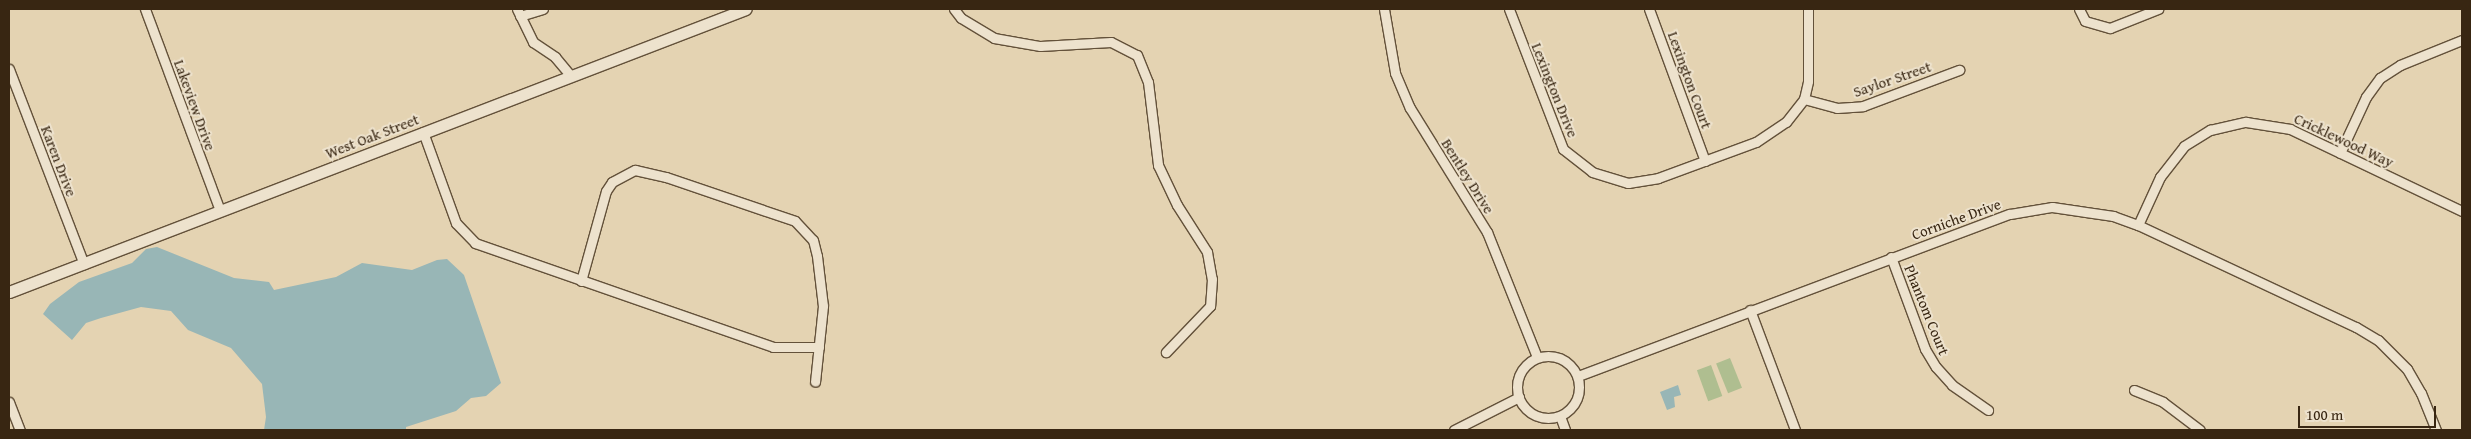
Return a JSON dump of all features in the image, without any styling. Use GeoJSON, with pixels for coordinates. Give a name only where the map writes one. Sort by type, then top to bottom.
{"type":"FeatureCollection","features":[{"type":"Feature","properties":{"kind":"main road","name":"West Oak Street"},"geometry":{"type":"LineString","coordinates":[[9,292],[746,9]]}},
{"type":"Feature","properties":{"kind":"street","name":"Lakeview Drive"},"geometry":{"type":"LineString","coordinates":[[145,9],[220,211]]}},
{"type":"Feature","properties":{"kind":"street"},"geometry":{"type":"LineString","coordinates":[[543,9],[519,12],[533,42],[555,57],[570,75]]}},
{"type":"Feature","properties":{"kind":"street"},"geometry":{"type":"LineString","coordinates":[[954,9],[961,18],[994,38],[1040,46],[1111,42],[1137,56],[1148,82],[1158,165],[1177,205],[1207,252],[1212,279],[1210,306],[1166,352]]}},
{"type":"Feature","properties":{"kind":"street","name":"Bentley Drive"},"geometry":{"type":"LineString","coordinates":[[1384,9],[1396,72],[1410,108],[1488,232],[1500,258],[1537,357]]}},
{"type":"Feature","properties":{"kind":"street","name":"Lexington Drive"},"geometry":{"type":"LineString","coordinates":[[1509,9],[1555,133],[1576,162],[1610,180],[1628,183],[1658,178],[1772,134],[1804,99]]}},
{"type":"Feature","properties":{"kind":"street","name":"Lexington Court"},"geometry":{"type":"LineString","coordinates":[[1649,9],[1705,161]]}},
{"type":"Feature","properties":{"kind":"street"},"geometry":{"type":"LineString","coordinates":[[1804,99],[1810,64],[1808,9]]}},
{"type":"Feature","properties":{"kind":"street"},"geometry":{"type":"LineString","coordinates":[[2078,9],[2085,21],[2110,28],[2158,9]]}},
{"type":"Feature","properties":{"kind":"street"},"geometry":{"type":"LineString","coordinates":[[2340,153],[2366,97],[2380,78],[2400,64],[2462,40]]}},
{"type":"Feature","properties":{"kind":"street","name":"Karen Drive"},"geometry":{"type":"LineString","coordinates":[[9,69],[84,264]]}},
{"type":"Feature","properties":{"kind":"street","name":"Saylor Street"},"geometry":{"type":"LineString","coordinates":[[1804,99],[1837,108],[1863,106],[1960,70]]}},
{"type":"Feature","properties":{"kind":"street","name":"Cricklewood Way"},"geometry":{"type":"LineString","coordinates":[[2138,225],[2160,177],[2172,160],[2196,137],[2223,126],[2246,122],[2274,124],[2462,211]]}},
{"type":"Feature","properties":{"kind":"street"},"geometry":{"type":"LineString","coordinates":[[423,132],[456,223],[466,236],[475,243],[773,347],[819,347]]}},
{"type":"Feature","properties":{"kind":"street"},"geometry":{"type":"LineString","coordinates":[[581,281],[606,191],[622,175],[648,171],[795,221],[806,230],[817,256],[823,306],[816,382]]}},
{"type":"Feature","properties":{"kind":"street","name":"Corniche Drive"},"geometry":{"type":"LineString","coordinates":[[1578,376],[1891,257],[2010,214],[2052,207],[2113,216],[2138,225],[2368,333],[2407,369],[2421,393],[2436,430]]}},
{"type":"Feature","properties":{"kind":"street","name":"Phantom Court"},"geometry":{"type":"LineString","coordinates":[[1891,257],[1932,361],[1952,384],[1988,410]]}},
{"type":"Feature","properties":{"kind":"street"},"geometry":{"type":"LineString","coordinates":[[1750,310],[1795,430]]}},
{"type":"Feature","properties":{"kind":"street"},"geometry":{"type":"LineString","coordinates":[[1537,357],[1559,357],[1574,368],[1578,376],[1577,399],[1560,416],[1548,418],[1532,414],[1519,397],[1517,388],[1520,373],[1537,357]]}},
{"type":"Feature","properties":{"kind":"street"},"geometry":{"type":"LineString","coordinates":[[2134,390],[2163,402],[2200,430]]}},
{"type":"Feature","properties":{"kind":"street"},"geometry":{"type":"LineString","coordinates":[[1454,430],[1519,397]]}},
{"type":"Feature","properties":{"kind":"street"},"geometry":{"type":"LineString","coordinates":[[9,402],[20,430]]}},
{"type":"Feature","properties":{"kind":"street"},"geometry":{"type":"LineString","coordinates":[[1560,416],[1565,430]]}},
{"type":"Feature","properties":{"kind":"green space"},"geometry":{"type":"Polygon","coordinates":[[[1730,358],[1742,388],[1728,393],[1716,364],[1730,358]]]}},
{"type":"Feature","properties":{"kind":"green space"},"geometry":{"type":"Polygon","coordinates":[[[1711,365],[1722,396],[1708,401],[1697,370],[1711,365]]]}},
{"type":"Feature","properties":{"kind":"water"},"geometry":{"type":"Polygon","coordinates":[[[157,247],[234,278],[269,282],[274,290],[336,277],[362,263],[412,270],[437,260],[447,259],[464,275],[501,383],[486,396],[471,398],[456,411],[406,427],[406,430],[264,430],[266,417],[262,384],[231,348],[188,330],[171,311],[141,307],[101,318],[86,323],[72,340],[43,314],[50,304],[79,282],[132,263],[146,249],[157,247]]]}},
{"type":"Feature","properties":{"kind":"water"},"geometry":{"type":"Polygon","coordinates":[[[1678,385],[1681,395],[1674,397],[1675,407],[1667,410],[1660,392],[1678,385]]]}}]}
